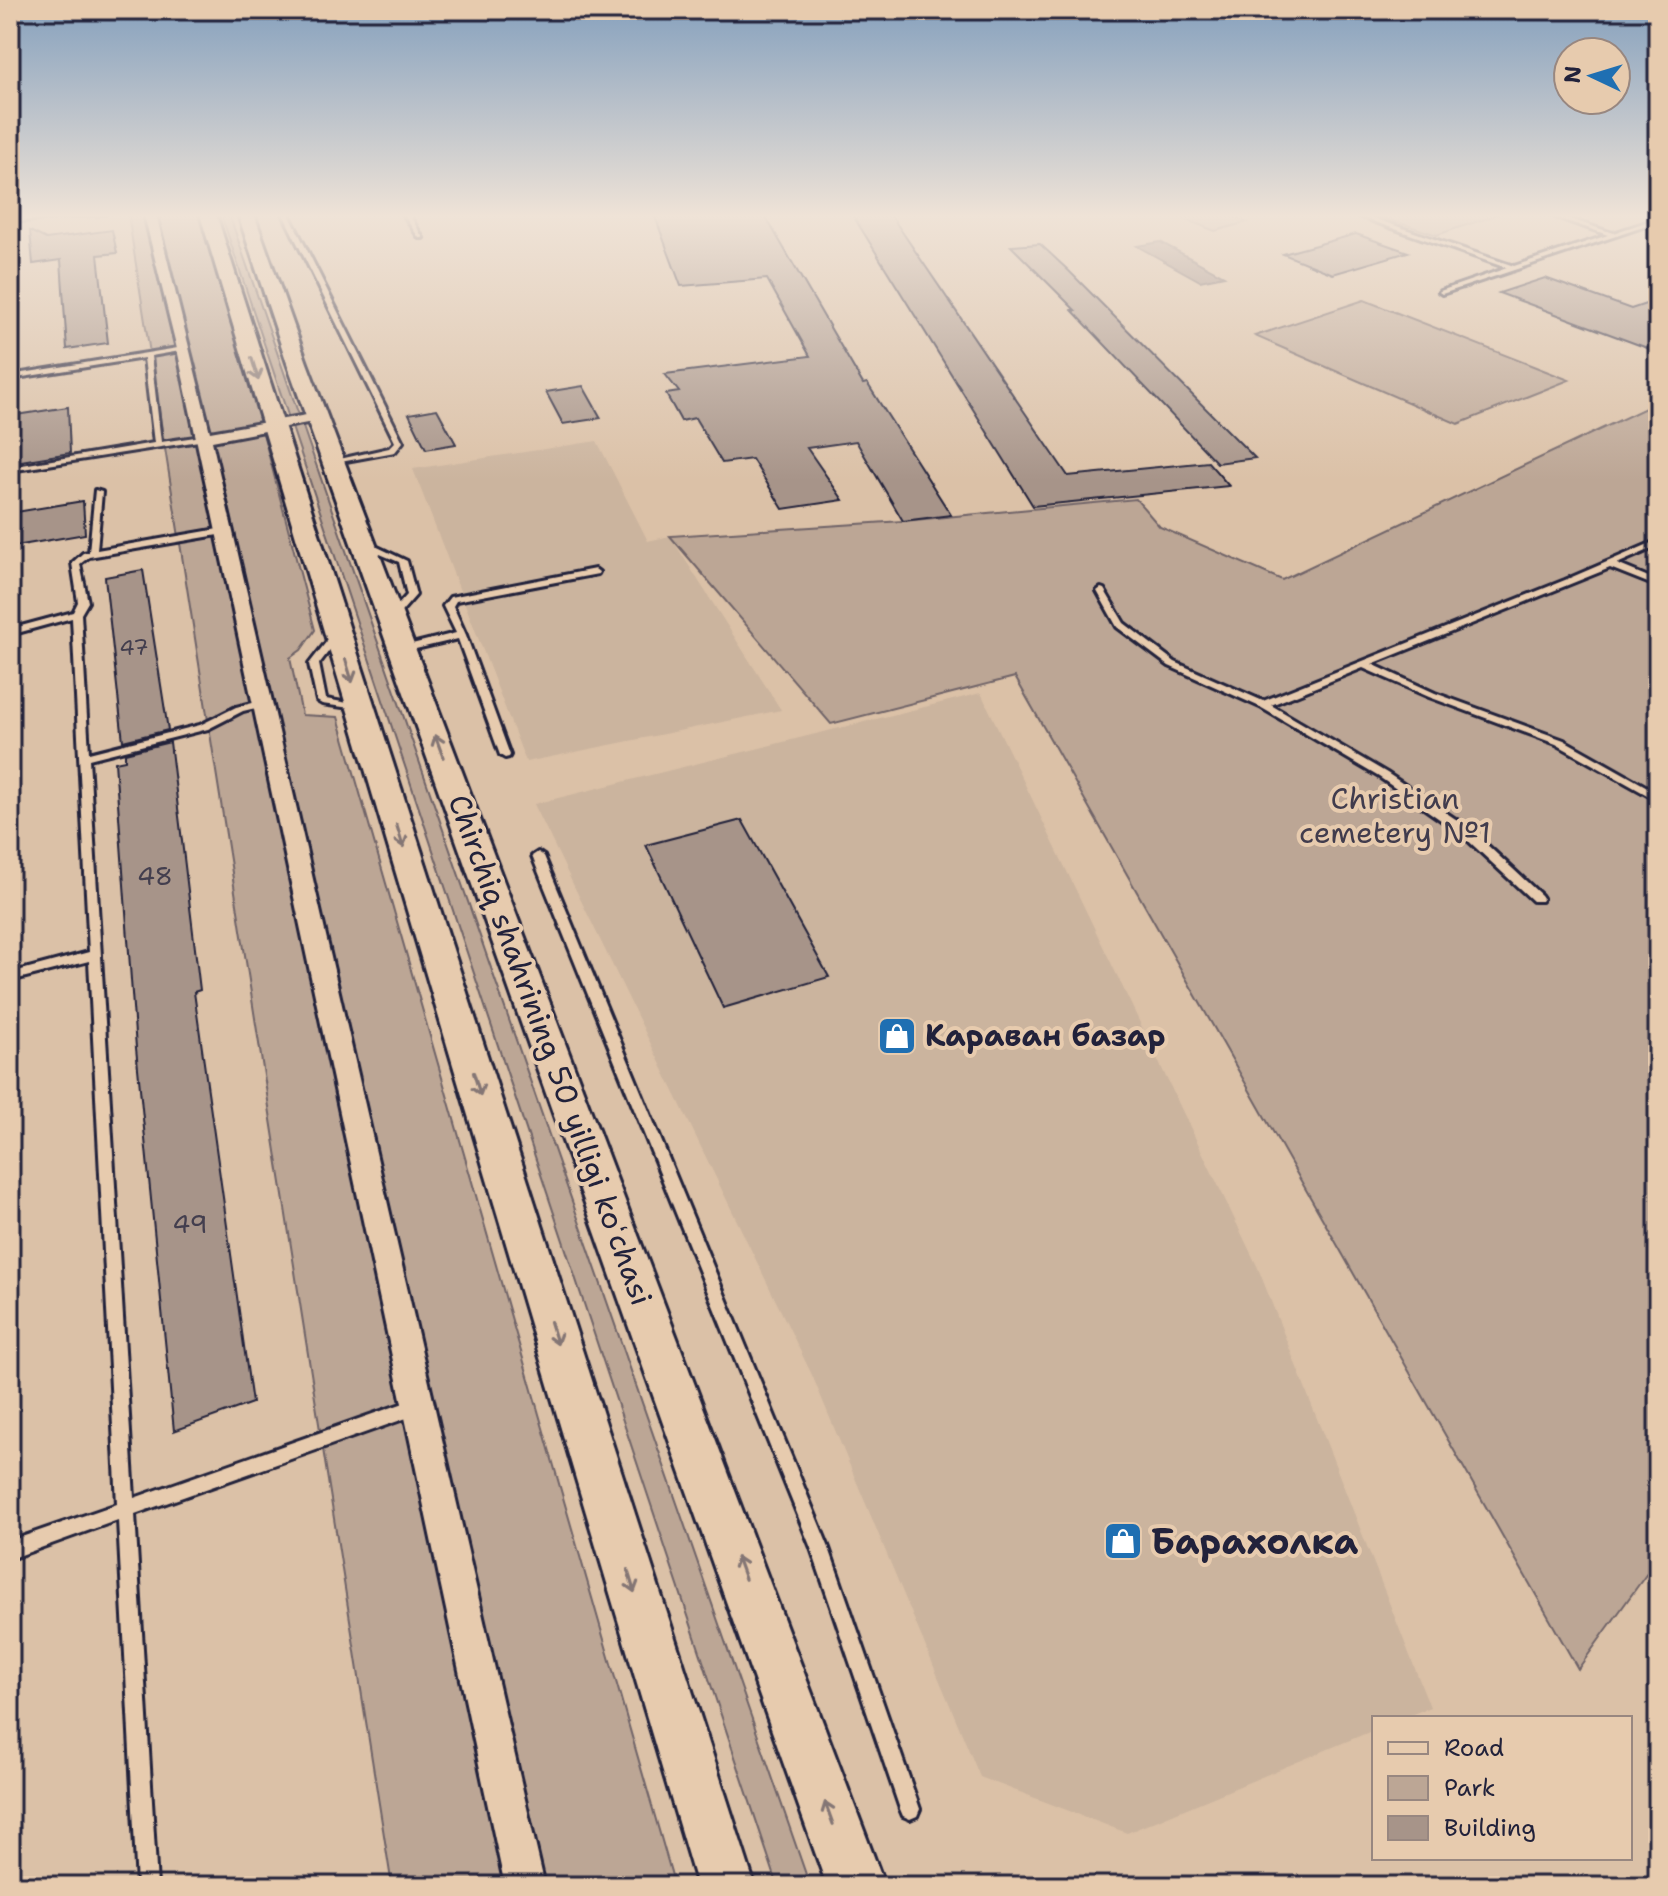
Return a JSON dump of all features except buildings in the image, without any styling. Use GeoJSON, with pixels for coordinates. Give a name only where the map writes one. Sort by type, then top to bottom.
{"type":"FeatureCollection","features":[{"type":"Feature","properties":{"kind":"main road"},"geometry":{"type":"LineString","coordinates":[[235,302],[726,1886]]}},
{"type":"Feature","properties":{"kind":"main road","name":"Chirchiq shahrining 50 yilligi koʻchasi"},"geometry":{"type":"LineString","coordinates":[[277,302],[856,1886]]}},
{"type":"Feature","properties":{"kind":"street"},"geometry":{"type":"LineString","coordinates":[[172,302],[525,1886]]}},
{"type":"Feature","properties":{"kind":"street"},"geometry":{"type":"LineString","coordinates":[[202,438],[318,417]]}},
{"type":"Feature","properties":{"kind":"lane"},"geometry":{"type":"LineString","coordinates":[[330,302],[399,442],[392,450],[335,461]]}},
{"type":"Feature","properties":{"kind":"lane"},"geometry":{"type":"LineString","coordinates":[[10,377],[184,349]]}},
{"type":"Feature","properties":{"kind":"lane"},"geometry":{"type":"LineString","coordinates":[[147,355],[158,445]]}},
{"type":"Feature","properties":{"kind":"lane"},"geometry":{"type":"LineString","coordinates":[[10,469],[202,438]]}},
{"type":"Feature","properties":{"kind":"lane"},"geometry":{"type":"LineString","coordinates":[[93,553],[98,492]]}},
{"type":"Feature","properties":{"kind":"lane"},"geometry":{"type":"LineString","coordinates":[[147,1886],[76,614],[83,602],[76,563],[93,553],[224,531]]}},
{"type":"Feature","properties":{"kind":"lane"},"geometry":{"type":"LineString","coordinates":[[1263,705],[1322,684],[1363,664],[1611,565],[1658,543]]}},
{"type":"Feature","properties":{"kind":"lane"},"geometry":{"type":"LineString","coordinates":[[1611,565],[1658,584]]}},
{"type":"Feature","properties":{"kind":"lane"},"geometry":{"type":"LineString","coordinates":[[505,755],[448,606],[453,599],[595,572]]}},
{"type":"Feature","properties":{"kind":"lane"},"geometry":{"type":"LineString","coordinates":[[1101,591],[1120,625],[1172,664],[1263,705],[1383,775],[1465,831],[1537,898]]}},
{"type":"Feature","properties":{"kind":"lane"},"geometry":{"type":"LineString","coordinates":[[10,632],[76,614]]}},
{"type":"Feature","properties":{"kind":"lane"},"geometry":{"type":"LineString","coordinates":[[398,633],[461,635]]}},
{"type":"Feature","properties":{"kind":"lane"},"geometry":{"type":"LineString","coordinates":[[337,634],[314,664],[322,701],[360,708]]}},
{"type":"Feature","properties":{"kind":"lane"},"geometry":{"type":"LineString","coordinates":[[1363,664],[1432,695],[1560,742],[1658,798]]}},
{"type":"Feature","properties":{"kind":"lane"},"geometry":{"type":"LineString","coordinates":[[84,757],[204,727],[240,709],[261,704]]}},
{"type":"Feature","properties":{"kind":"lane"},"geometry":{"type":"LineString","coordinates":[[538,856],[820,1548],[910,1809]]}},
{"type":"Feature","properties":{"kind":"lane"},"geometry":{"type":"LineString","coordinates":[[10,977],[95,955]]}},
{"type":"Feature","properties":{"kind":"lane"},"geometry":{"type":"LineString","coordinates":[[10,1550],[418,1406]]}},
{"type":"Feature","properties":{"kind":"shaded area"},"geometry":{"type":"Polygon","coordinates":[[[597,441],[648,541],[670,536],[781,710],[526,762],[413,469],[597,441]]]}},
{"type":"Feature","properties":{"kind":"shaded area"},"geometry":{"type":"Polygon","coordinates":[[[981,693],[1258,1268],[1430,1707],[1408,1716],[1372,1716],[1372,1731],[1127,1833],[980,1777],[812,1375],[534,804],[981,693]]]}},
{"type":"Feature","properties":{"kind":"green space"},"geometry":{"type":"Polygon","coordinates":[[[142,302],[228,302],[315,630],[301,650],[290,658],[302,715],[338,717],[675,1886],[392,1886],[142,302]]]}},
{"type":"Feature","properties":{"kind":"green space"},"geometry":{"type":"Polygon","coordinates":[[[250,302],[260,302],[810,1886],[778,1886],[250,302]]]}},
{"type":"Feature","properties":{"kind":"green space"},"geometry":{"type":"Polygon","coordinates":[[[1356,302],[1370,302],[1569,380],[1458,424],[1255,336],[1356,302]]]}},
{"type":"Feature","properties":{"kind":"green space","name":"Christian cemetery №1"},"geometry":{"type":"Polygon","coordinates":[[[1658,402],[1658,1558],[1578,1669],[1015,677],[831,724],[670,536],[903,521],[1136,499],[1160,527],[1282,580],[1658,402]]]}},
{"type":"Feature","properties":{"kind":"place","name":"Караван базар"},"geometry":{"type":"Point","coordinates":[897,1036]}},
{"type":"Feature","properties":{"kind":"place","name":"Барахолка"},"geometry":{"type":"Point","coordinates":[1123,1541]}}]}
